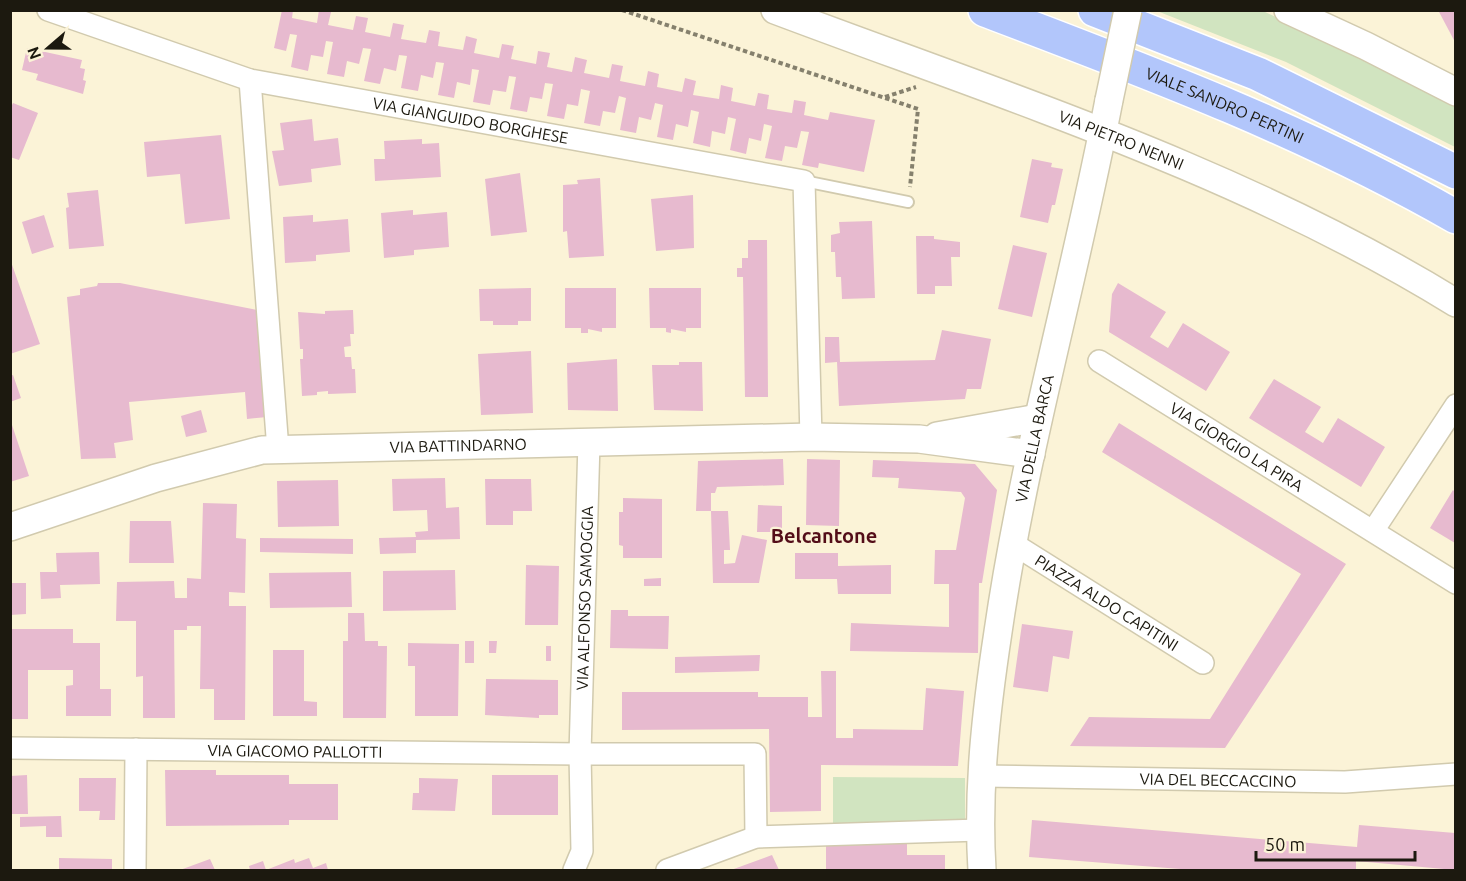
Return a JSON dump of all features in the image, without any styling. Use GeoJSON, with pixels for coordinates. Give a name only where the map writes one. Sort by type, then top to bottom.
{"type":"FeatureCollection","features":[{"type":"Feature","properties":{"kind":"highway","name":"VIALE SANDRO PERTINI"},"geometry":{"type":"LineString","coordinates":[[985,10],[1244,111],[1336,153],[1455,217]]}},
{"type":"Feature","properties":{"kind":"highway"},"geometry":{"type":"LineString","coordinates":[[1095,10],[1258,74],[1455,172]]}},
{"type":"Feature","properties":{"kind":"street","name":"VIA GIANGUIDO BORGHESE"},"geometry":{"type":"LineString","coordinates":[[48,10],[250,80],[804,181]]}},
{"type":"Feature","properties":{"kind":"street","name":"VIA PIETRO NENNI"},"geometry":{"type":"LineString","coordinates":[[775,10],[1103,133],[1245,191],[1414,277],[1455,303]]}},
{"type":"Feature","properties":{"kind":"street","name":"VIA DELLA BARCA"},"geometry":{"type":"LineString","coordinates":[[982,870],[981,776],[991,676],[1012,543],[1128,10]]}},
{"type":"Feature","properties":{"kind":"street"},"geometry":{"type":"LineString","coordinates":[[1288,10],[1366,46],[1455,92]]}},
{"type":"Feature","properties":{"kind":"street"},"geometry":{"type":"LineString","coordinates":[[250,80],[278,450]]}},
{"type":"Feature","properties":{"kind":"street"},"geometry":{"type":"LineString","coordinates":[[804,181],[812,437]]}},
{"type":"Feature","properties":{"kind":"street","name":"VIA GIORGIO LA PIRA"},"geometry":{"type":"LineString","coordinates":[[1099,361],[1455,583]]}},
{"type":"Feature","properties":{"kind":"street"},"geometry":{"type":"LineString","coordinates":[[1373,531],[1455,405]]}},
{"type":"Feature","properties":{"kind":"street","name":"VIA BATTINDARNO"},"geometry":{"type":"LineString","coordinates":[[919,440],[1038,418]]}},
{"type":"Feature","properties":{"kind":"street","name":"VIA BATTINDARNO"},"geometry":{"type":"LineString","coordinates":[[10,527],[156,478],[247,452],[812,437],[919,440],[1031,454]]}},
{"type":"Feature","properties":{"kind":"street","name":"VIA ALFONSO SAMOGGIA"},"geometry":{"type":"LineString","coordinates":[[581,864],[580,754],[589,442]]}},
{"type":"Feature","properties":{"kind":"street","name":"PIAZZA ALDO CAPITINI"},"geometry":{"type":"LineString","coordinates":[[1012,543],[1203,663]]}},
{"type":"Feature","properties":{"kind":"street","name":"VIA GIACOMO PALLOTTI"},"geometry":{"type":"LineString","coordinates":[[10,748],[754,754],[756,837]]}},
{"type":"Feature","properties":{"kind":"street"},"geometry":{"type":"LineString","coordinates":[[135,870],[136,749]]}},
{"type":"Feature","properties":{"kind":"street","name":"VIA DEL BECCACCINO"},"geometry":{"type":"LineString","coordinates":[[981,776],[1345,782],[1455,774]]}},
{"type":"Feature","properties":{"kind":"street"},"geometry":{"type":"LineString","coordinates":[[667,870],[756,837],[980,830]]}},
{"type":"Feature","properties":{"kind":"lane"},"geometry":{"type":"LineString","coordinates":[[804,181],[908,202]]}},
{"type":"Feature","properties":{"kind":"path"},"geometry":{"type":"LineString","coordinates":[[622,10],[918,109],[908,202]]}},
{"type":"Feature","properties":{"kind":"green space"},"geometry":{"type":"Polygon","coordinates":[[[1157,11],[1263,11],[1455,102],[1455,147],[1286,62],[1157,11]]]}},
{"type":"Feature","properties":{"kind":"green space"},"geometry":{"type":"Polygon","coordinates":[[[833,777],[965,778],[965,824],[833,823],[833,777]]]}},
{"type":"Feature","properties":{"kind":"building"},"geometry":{"type":"Polygon","coordinates":[[[282,10],[293,10],[292,18],[317,23],[319,10],[331,12],[328,25],[353,30],[356,16],[368,18],[365,32],[390,37],[393,23],[404,25],[401,39],[426,43],[429,30],[440,32],[438,46],[463,50],[466,36],[477,39],[474,53],[499,58],[502,44],[514,46],[511,59],[536,64],[538,51],[550,53],[547,67],[572,72],[575,57],[587,60],[584,73],[609,78],[612,64],[623,66],[620,81],[645,86],[648,71],[659,74],[657,87],[682,92],[685,78],[696,81],[693,95],[719,99],[721,85],[733,88],[731,101],[755,106],[758,93],[769,95],[767,109],[792,113],[794,100],[806,102],[804,115],[828,120],[830,112],[875,120],[864,172],[819,163],[818,168],[802,165],[809,132],[801,131],[797,148],[785,146],[782,161],[765,158],[772,126],[764,124],[761,141],[749,138],[746,154],[730,150],[736,119],[728,117],[725,134],[712,131],[710,147],[693,143],[699,112],[691,110],[688,127],[676,124],[673,140],[657,137],[663,105],[655,103],[651,120],[639,117],[636,133],[620,130],[626,98],[619,96],[615,113],[603,111],[600,126],[584,123],[590,91],[581,89],[578,106],[567,104],[564,119],[547,116],[553,84],[545,83],[542,99],[530,97],[527,112],[510,109],[516,77],[509,76],[506,92],[493,90],[490,105],[473,102],[479,70],[472,69],[470,85],[457,82],[454,98],[438,95],[444,63],[436,62],[433,78],[421,75],[418,91],[401,88],[407,56],[399,55],[396,71],[384,68],[380,84],[364,81],[371,49],[363,48],[359,64],[347,61],[344,77],[327,74],[333,42],[326,41],[323,57],[311,55],[308,71],[291,67],[297,35],[290,34],[286,51],[274,48],[282,10]]]}},
{"type":"Feature","properties":{"kind":"building"},"geometry":{"type":"Polygon","coordinates":[[[1438,10],[1455,10],[1455,42],[1438,10]]]}},
{"type":"Feature","properties":{"kind":"building"},"geometry":{"type":"Polygon","coordinates":[[[27,48],[82,60],[80,68],[85,69],[83,80],[86,81],[83,94],[36,80],[38,74],[22,70],[27,48]]]}},
{"type":"Feature","properties":{"kind":"building"},"geometry":{"type":"Polygon","coordinates":[[[13,103],[38,113],[19,160],[10,157],[10,109],[13,103]]]}},
{"type":"Feature","properties":{"kind":"building"},"geometry":{"type":"Polygon","coordinates":[[[312,119],[314,141],[338,138],[341,165],[311,169],[312,182],[279,186],[272,151],[284,150],[280,123],[312,119]]]}},
{"type":"Feature","properties":{"kind":"building"},"geometry":{"type":"Polygon","coordinates":[[[221,135],[230,219],[185,224],[180,174],[147,177],[144,142],[221,135]]]}},
{"type":"Feature","properties":{"kind":"building"},"geometry":{"type":"Polygon","coordinates":[[[422,139],[422,144],[439,143],[441,177],[375,181],[374,159],[385,159],[384,141],[422,139]]]}},
{"type":"Feature","properties":{"kind":"building"},"geometry":{"type":"Polygon","coordinates":[[[1032,159],[1052,163],[1051,167],[1063,169],[1055,205],[1052,205],[1048,223],[1020,217],[1032,159]]]}},
{"type":"Feature","properties":{"kind":"building"},"geometry":{"type":"Polygon","coordinates":[[[520,173],[527,232],[491,236],[485,179],[520,173]]]}},
{"type":"Feature","properties":{"kind":"building"},"geometry":{"type":"Polygon","coordinates":[[[600,178],[604,256],[569,258],[567,231],[563,232],[563,185],[578,184],[577,180],[600,178]]]}},
{"type":"Feature","properties":{"kind":"building"},"geometry":{"type":"Polygon","coordinates":[[[98,190],[104,246],[69,249],[67,193],[98,190]]]}},
{"type":"Feature","properties":{"kind":"building"},"geometry":{"type":"Polygon","coordinates":[[[693,195],[694,248],[656,251],[651,199],[693,195]]]}},
{"type":"Feature","properties":{"kind":"building"},"geometry":{"type":"Polygon","coordinates":[[[413,210],[413,215],[447,212],[449,247],[414,250],[414,255],[384,258],[381,213],[413,210]]]}},
{"type":"Feature","properties":{"kind":"building"},"geometry":{"type":"Polygon","coordinates":[[[44,215],[54,247],[32,254],[22,222],[44,215]]]}},
{"type":"Feature","properties":{"kind":"building"},"geometry":{"type":"Polygon","coordinates":[[[313,215],[313,222],[348,219],[350,252],[316,255],[316,261],[285,263],[283,217],[313,215]]]}},
{"type":"Feature","properties":{"kind":"building"},"geometry":{"type":"Polygon","coordinates":[[[872,221],[875,298],[842,299],[841,277],[836,277],[835,252],[831,252],[831,235],[840,233],[839,222],[872,221]]]}},
{"type":"Feature","properties":{"kind":"building"},"geometry":{"type":"Polygon","coordinates":[[[916,236],[934,236],[934,239],[960,242],[960,257],[951,257],[952,286],[935,286],[935,294],[917,294],[916,236]]]}},
{"type":"Feature","properties":{"kind":"building"},"geometry":{"type":"Polygon","coordinates":[[[748,240],[767,240],[768,397],[745,397],[743,277],[737,277],[737,268],[742,268],[742,258],[748,258],[748,240]]]}},
{"type":"Feature","properties":{"kind":"building"},"geometry":{"type":"Polygon","coordinates":[[[1013,245],[1047,253],[1032,317],[998,309],[1013,245]]]}},
{"type":"Feature","properties":{"kind":"building"},"geometry":{"type":"Polygon","coordinates":[[[10,259],[40,344],[10,354],[10,259]]]}},
{"type":"Feature","properties":{"kind":"building"},"geometry":{"type":"Polygon","coordinates":[[[98,283],[120,283],[257,310],[267,417],[247,419],[245,392],[129,402],[133,440],[114,443],[116,458],[81,459],[67,297],[80,295],[80,289],[97,286],[98,283]]]}},
{"type":"Feature","properties":{"kind":"building"},"geometry":{"type":"Polygon","coordinates":[[[1118,283],[1166,312],[1150,337],[1168,348],[1183,323],[1230,352],[1206,391],[1109,332],[1112,294],[1118,283]]]}},
{"type":"Feature","properties":{"kind":"building"},"geometry":{"type":"Polygon","coordinates":[[[531,288],[531,321],[518,321],[518,325],[493,325],[493,321],[480,321],[479,289],[531,288]]]}},
{"type":"Feature","properties":{"kind":"building"},"geometry":{"type":"Polygon","coordinates":[[[565,288],[616,288],[616,328],[602,328],[602,332],[588,329],[588,333],[581,333],[581,328],[565,328],[565,288]]]}},
{"type":"Feature","properties":{"kind":"building"},"geometry":{"type":"Polygon","coordinates":[[[649,288],[701,288],[701,328],[686,328],[686,332],[671,329],[671,333],[666,332],[666,328],[650,328],[649,288]]]}},
{"type":"Feature","properties":{"kind":"building"},"geometry":{"type":"Polygon","coordinates":[[[353,310],[354,334],[350,334],[351,346],[344,347],[345,357],[351,357],[352,369],[355,369],[356,393],[328,394],[328,391],[317,392],[317,395],[302,396],[300,359],[303,359],[303,349],[300,349],[298,312],[325,314],[325,311],[353,310]]]}},
{"type":"Feature","properties":{"kind":"building"},"geometry":{"type":"Polygon","coordinates":[[[942,330],[991,339],[981,389],[967,389],[965,399],[839,406],[837,362],[825,363],[825,337],[839,337],[840,362],[935,360],[942,330]]]}},
{"type":"Feature","properties":{"kind":"building"},"geometry":{"type":"Polygon","coordinates":[[[531,351],[533,413],[481,415],[478,354],[531,351]]]}},
{"type":"Feature","properties":{"kind":"building"},"geometry":{"type":"Polygon","coordinates":[[[617,359],[618,411],[568,410],[567,363],[617,359]]]}},
{"type":"Feature","properties":{"kind":"building"},"geometry":{"type":"Polygon","coordinates":[[[679,362],[702,362],[703,411],[654,410],[652,365],[679,365],[679,362]]]}},
{"type":"Feature","properties":{"kind":"building"},"geometry":{"type":"Polygon","coordinates":[[[13,375],[21,398],[10,402],[10,376],[13,375]]]}},
{"type":"Feature","properties":{"kind":"building"},"geometry":{"type":"Polygon","coordinates":[[[1274,379],[1321,407],[1305,432],[1323,443],[1338,418],[1385,447],[1361,487],[1249,418],[1274,379]]]}},
{"type":"Feature","properties":{"kind":"building"},"geometry":{"type":"Polygon","coordinates":[[[201,410],[207,432],[186,437],[181,416],[201,410]]]}},
{"type":"Feature","properties":{"kind":"building"},"geometry":{"type":"Polygon","coordinates":[[[10,419],[29,476],[10,482],[10,419]]]}},
{"type":"Feature","properties":{"kind":"building"},"geometry":{"type":"Polygon","coordinates":[[[1119,423],[1346,564],[1225,748],[1070,746],[1089,717],[1210,719],[1301,574],[1102,452],[1119,423]]]}},
{"type":"Feature","properties":{"kind":"building"},"geometry":{"type":"Polygon","coordinates":[[[783,459],[784,485],[717,487],[715,493],[711,493],[711,511],[696,511],[698,461],[783,459]]]}},
{"type":"Feature","properties":{"kind":"building"},"geometry":{"type":"Polygon","coordinates":[[[807,459],[840,460],[839,526],[806,525],[807,459]]]}},
{"type":"Feature","properties":{"kind":"building"},"geometry":{"type":"Polygon","coordinates":[[[873,460],[975,464],[997,490],[982,583],[979,583],[978,653],[850,651],[851,623],[949,627],[949,584],[934,584],[935,550],[956,550],[965,498],[961,492],[898,488],[899,478],[872,477],[873,460]]]}},
{"type":"Feature","properties":{"kind":"building"},"geometry":{"type":"Polygon","coordinates":[[[445,478],[446,508],[459,507],[460,539],[416,540],[416,553],[380,554],[379,538],[416,537],[415,532],[428,531],[427,510],[393,511],[392,479],[445,478]]]}},
{"type":"Feature","properties":{"kind":"building"},"geometry":{"type":"Polygon","coordinates":[[[485,479],[531,479],[532,511],[513,511],[513,525],[486,525],[485,479]]]}},
{"type":"Feature","properties":{"kind":"building"},"geometry":{"type":"Polygon","coordinates":[[[338,480],[339,526],[278,527],[277,481],[338,480]]]}},
{"type":"Feature","properties":{"kind":"building"},"geometry":{"type":"Polygon","coordinates":[[[1453,490],[1455,492],[1455,543],[1430,528],[1453,490]]]}},
{"type":"Feature","properties":{"kind":"building"},"geometry":{"type":"Polygon","coordinates":[[[623,498],[662,499],[662,558],[623,558],[623,546],[619,545],[619,512],[623,512],[623,498]]]}},
{"type":"Feature","properties":{"kind":"building"},"geometry":{"type":"Polygon","coordinates":[[[203,503],[237,504],[236,538],[246,539],[245,593],[229,592],[229,606],[246,606],[245,720],[214,720],[214,689],[200,689],[201,626],[187,626],[187,630],[174,630],[175,718],[143,718],[143,676],[136,677],[136,621],[116,621],[117,582],[174,581],[175,598],[187,598],[187,578],[201,579],[203,503]]]}},
{"type":"Feature","properties":{"kind":"building"},"geometry":{"type":"Polygon","coordinates":[[[758,505],[782,506],[782,532],[757,532],[758,505]]]}},
{"type":"Feature","properties":{"kind":"building"},"geometry":{"type":"Polygon","coordinates":[[[711,511],[728,511],[730,550],[724,550],[724,564],[735,563],[742,535],[767,540],[759,583],[713,583],[711,511]]]}},
{"type":"Feature","properties":{"kind":"building"},"geometry":{"type":"Polygon","coordinates":[[[130,521],[171,521],[174,563],[129,563],[130,521]]]}},
{"type":"Feature","properties":{"kind":"building"},"geometry":{"type":"Polygon","coordinates":[[[260,538],[353,539],[353,554],[260,552],[260,538]]]}},
{"type":"Feature","properties":{"kind":"building"},"geometry":{"type":"Polygon","coordinates":[[[99,552],[100,584],[60,585],[61,598],[41,599],[40,572],[57,572],[56,553],[99,552]]]}},
{"type":"Feature","properties":{"kind":"building"},"geometry":{"type":"Polygon","coordinates":[[[795,553],[838,553],[838,566],[891,565],[891,594],[838,594],[837,579],[795,579],[795,553]]]}},
{"type":"Feature","properties":{"kind":"building"},"geometry":{"type":"Polygon","coordinates":[[[526,565],[559,566],[558,625],[525,625],[526,565]]]}},
{"type":"Feature","properties":{"kind":"building"},"geometry":{"type":"Polygon","coordinates":[[[455,570],[456,610],[383,611],[383,571],[455,570]]]}},
{"type":"Feature","properties":{"kind":"building"},"geometry":{"type":"Polygon","coordinates":[[[351,572],[352,607],[270,608],[269,573],[351,572]]]}},
{"type":"Feature","properties":{"kind":"building"},"geometry":{"type":"Polygon","coordinates":[[[661,578],[661,586],[644,586],[644,579],[661,578]]]}},
{"type":"Feature","properties":{"kind":"building"},"geometry":{"type":"Polygon","coordinates":[[[10,583],[26,583],[26,614],[10,615],[10,583]]]}},
{"type":"Feature","properties":{"kind":"building"},"geometry":{"type":"Polygon","coordinates":[[[611,610],[628,610],[628,616],[669,616],[668,649],[610,648],[611,610]]]}},
{"type":"Feature","properties":{"kind":"building"},"geometry":{"type":"Polygon","coordinates":[[[348,613],[364,613],[365,641],[378,641],[378,646],[387,646],[386,718],[343,718],[343,641],[348,641],[348,613]]]}},
{"type":"Feature","properties":{"kind":"building"},"geometry":{"type":"Polygon","coordinates":[[[1022,624],[1073,631],[1069,659],[1053,656],[1048,692],[1013,687],[1022,624]]]}},
{"type":"Feature","properties":{"kind":"building"},"geometry":{"type":"Polygon","coordinates":[[[11,629],[73,629],[73,643],[100,643],[100,689],[111,689],[111,716],[66,716],[66,686],[73,685],[73,670],[28,670],[28,719],[10,719],[11,629]]]}},
{"type":"Feature","properties":{"kind":"building"},"geometry":{"type":"Polygon","coordinates":[[[465,641],[474,641],[474,663],[465,663],[465,641]]]}},
{"type":"Feature","properties":{"kind":"building"},"geometry":{"type":"Polygon","coordinates":[[[489,641],[497,641],[496,653],[489,653],[489,641]]]}},
{"type":"Feature","properties":{"kind":"building"},"geometry":{"type":"Polygon","coordinates":[[[408,643],[459,644],[458,716],[415,716],[415,666],[408,666],[408,643]]]}},
{"type":"Feature","properties":{"kind":"building"},"geometry":{"type":"Polygon","coordinates":[[[546,646],[551,646],[551,661],[546,661],[546,646]]]}},
{"type":"Feature","properties":{"kind":"building"},"geometry":{"type":"Polygon","coordinates":[[[273,650],[304,650],[304,701],[317,702],[317,716],[273,716],[273,650]]]}},
{"type":"Feature","properties":{"kind":"building"},"geometry":{"type":"Polygon","coordinates":[[[760,655],[759,671],[675,673],[675,657],[760,655]]]}},
{"type":"Feature","properties":{"kind":"building"},"geometry":{"type":"Polygon","coordinates":[[[821,671],[836,671],[836,738],[853,738],[853,729],[923,730],[926,688],[964,691],[958,766],[821,765],[821,811],[770,812],[769,729],[622,730],[622,692],[758,692],[758,697],[808,697],[808,717],[822,717],[821,671]]]}},
{"type":"Feature","properties":{"kind":"building"},"geometry":{"type":"Polygon","coordinates":[[[486,679],[558,680],[558,715],[539,715],[539,718],[485,715],[486,679]]]}},
{"type":"Feature","properties":{"kind":"building"},"geometry":{"type":"Polygon","coordinates":[[[165,770],[216,770],[216,775],[289,775],[289,784],[338,784],[338,820],[289,820],[289,825],[166,826],[165,770]]]}},
{"type":"Feature","properties":{"kind":"building"},"geometry":{"type":"Polygon","coordinates":[[[27,775],[28,814],[10,814],[10,776],[27,775]]]}},
{"type":"Feature","properties":{"kind":"building"},"geometry":{"type":"Polygon","coordinates":[[[492,775],[558,775],[558,815],[492,815],[492,775]]]}},
{"type":"Feature","properties":{"kind":"building"},"geometry":{"type":"Polygon","coordinates":[[[79,778],[116,778],[115,820],[99,820],[100,811],[79,811],[79,778]]]}},
{"type":"Feature","properties":{"kind":"building"},"geometry":{"type":"Polygon","coordinates":[[[419,778],[458,779],[455,811],[412,810],[413,793],[419,793],[419,778]]]}},
{"type":"Feature","properties":{"kind":"building"},"geometry":{"type":"Polygon","coordinates":[[[61,816],[62,837],[46,837],[46,826],[20,827],[20,817],[61,816]]]}},
{"type":"Feature","properties":{"kind":"building"},"geometry":{"type":"Polygon","coordinates":[[[1032,820],[1357,847],[1359,825],[1455,833],[1455,870],[1356,861],[1356,870],[1193,870],[1029,857],[1032,820]]]}},
{"type":"Feature","properties":{"kind":"building"},"geometry":{"type":"Polygon","coordinates":[[[826,844],[907,844],[907,855],[945,855],[945,870],[826,870],[826,844]]]}},
{"type":"Feature","properties":{"kind":"building"},"geometry":{"type":"Polygon","coordinates":[[[772,855],[779,870],[731,870],[772,855]]]}},
{"type":"Feature","properties":{"kind":"building"},"geometry":{"type":"Polygon","coordinates":[[[59,858],[112,859],[112,870],[59,870],[59,858]]]}},
{"type":"Feature","properties":{"kind":"building"},"geometry":{"type":"Polygon","coordinates":[[[309,858],[313,868],[326,863],[328,870],[266,870],[294,859],[295,863],[309,858]]]}},
{"type":"Feature","properties":{"kind":"building"},"geometry":{"type":"Polygon","coordinates":[[[210,859],[215,870],[180,870],[210,859]]]}},
{"type":"Feature","properties":{"kind":"building"},"geometry":{"type":"Polygon","coordinates":[[[263,861],[266,870],[250,870],[249,866],[263,861]]]}},
{"type":"Feature","properties":{"kind":"district","name":"Belcantone"},"geometry":{"type":"Point","coordinates":[824,536]}}]}
